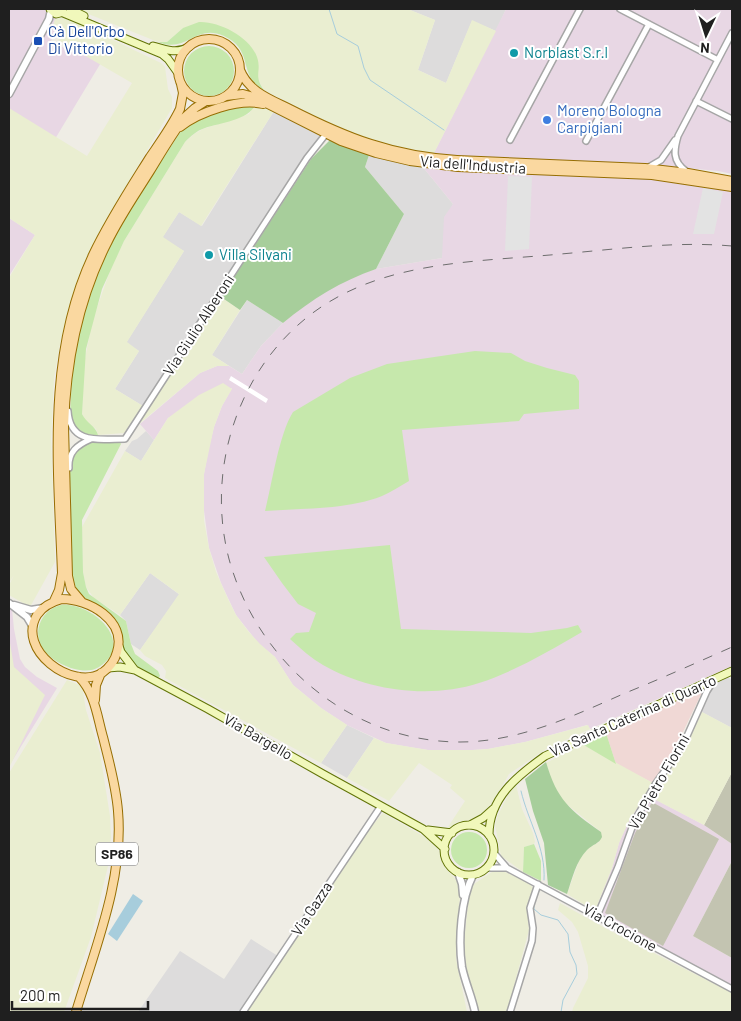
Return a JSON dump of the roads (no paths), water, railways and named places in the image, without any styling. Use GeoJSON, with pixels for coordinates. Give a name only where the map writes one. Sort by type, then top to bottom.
{"type":"FeatureCollection","features":[{"type":"Feature","properties":{"kind":"main road"},"geometry":{"type":"LineString","coordinates":[[70,9],[157,47],[175,51],[183,50],[195,42],[210,39],[225,44],[236,55],[240,70],[237,85],[226,96],[213,101],[200,100],[188,94],[181,84]]}},
{"type":"Feature","properties":{"kind":"main road"},"geometry":{"type":"LineString","coordinates":[[54,601],[59,590],[62,573],[58,404],[61,367],[70,321],[86,273],[100,241],[115,213],[180,108],[183,93],[178,73],[162,54],[56,11]]}},
{"type":"Feature","properties":{"kind":"main road"},"geometry":{"type":"LineString","coordinates":[[178,73],[180,58],[189,46]]}},
{"type":"Feature","properties":{"kind":"main road","name":"Via dell'Industria"},"geometry":{"type":"LineString","coordinates":[[240,70],[249,85],[262,95],[341,134],[396,152],[428,158],[458,160],[645,168],[732,187]]}},
{"type":"Feature","properties":{"kind":"main road","name":"Via dell'Industria"},"geometry":{"type":"LineString","coordinates":[[226,96],[249,95],[326,134],[376,153],[426,164],[458,167],[629,173],[688,173],[732,181]]}},
{"type":"Feature","properties":{"kind":"main road"},"geometry":{"type":"LineString","coordinates":[[82,602],[71,589],[68,576],[64,426],[69,361],[83,302],[106,244],[128,204],[189,112],[206,101]]}},
{"type":"Feature","properties":{"kind":"main road"},"geometry":{"type":"LineString","coordinates":[[176,130],[199,116],[240,103],[254,103],[272,107]]}},
{"type":"Feature","properties":{"kind":"main road"},"geometry":{"type":"LineString","coordinates":[[70,599],[82,602],[108,618],[116,629],[119,646],[114,660],[108,668],[101,674],[87,677],[79,677],[56,668],[41,655],[32,640],[33,627],[38,614],[43,608],[54,601],[70,599]]}},
{"type":"Feature","properties":{"kind":"main road","name":"Via Bargello"},"geometry":{"type":"LineString","coordinates":[[119,646],[121,652],[135,670]]}},
{"type":"Feature","properties":{"kind":"main road","name":"Via Bargello"},"geometry":{"type":"LineString","coordinates":[[108,668],[120,667],[135,670],[381,806]]}},
{"type":"Feature","properties":{"kind":"main road","name":"Via Santa Caterina di Quarto"},"geometry":{"type":"LineString","coordinates":[[489,835],[490,818],[507,787],[524,771],[545,756],[732,671]]}},
{"type":"Feature","properties":{"kind":"main road","name":"SP86"},"geometry":{"type":"LineString","coordinates":[[94,702],[96,685],[101,674]]}},
{"type":"Feature","properties":{"kind":"main road","name":"SP86"},"geometry":{"type":"LineString","coordinates":[[76,1010],[112,890],[118,847],[116,792],[94,702],[87,686],[79,677]]}},
{"type":"Feature","properties":{"kind":"main road"},"geometry":{"type":"LineString","coordinates":[[381,806],[423,829],[444,849],[448,862],[458,872],[473,875],[481,872],[492,861],[494,853],[493,843],[489,835],[480,828],[470,826],[460,827],[452,832],[444,849]]}},
{"type":"Feature","properties":{"kind":"main road","name":"Via Santa Caterina di Quarto"},"geometry":{"type":"LineString","coordinates":[[470,826],[495,807]]}},
{"type":"Feature","properties":{"kind":"main road"},"geometry":{"type":"LineString","coordinates":[[423,829],[442,833],[452,832]]}},
{"type":"Feature","properties":{"kind":"street"},"geometry":{"type":"LineString","coordinates":[[510,140],[580,9]]}},
{"type":"Feature","properties":{"kind":"street"},"geometry":{"type":"LineString","coordinates":[[620,9],[718,60]]}},
{"type":"Feature","properties":{"kind":"street"},"geometry":{"type":"LineString","coordinates":[[9,94],[49,19],[56,11]]}},
{"type":"Feature","properties":{"kind":"street"},"geometry":{"type":"LineString","coordinates":[[586,141],[649,24]]}},
{"type":"Feature","properties":{"kind":"street"},"geometry":{"type":"LineString","coordinates":[[645,168],[657,164],[666,155],[678,136],[732,33]]}},
{"type":"Feature","properties":{"kind":"street"},"geometry":{"type":"LineString","coordinates":[[696,101],[732,119]]}},
{"type":"Feature","properties":{"kind":"street","name":"Via Giulio Alberoni"},"geometry":{"type":"LineString","coordinates":[[91,439],[125,439],[302,165],[326,134]]}},
{"type":"Feature","properties":{"kind":"street"},"geometry":{"type":"LineString","coordinates":[[667,172],[678,136]]}},
{"type":"Feature","properties":{"kind":"street"},"geometry":{"type":"LineString","coordinates":[[674,150],[679,166],[688,173]]}},
{"type":"Feature","properties":{"kind":"street"},"geometry":{"type":"LineString","coordinates":[[666,155],[667,172]]}},
{"type":"Feature","properties":{"kind":"street"},"geometry":{"type":"LineString","coordinates":[[69,361],[71,373],[68,420],[76,432],[91,439]]}},
{"type":"Feature","properties":{"kind":"street"},"geometry":{"type":"LineString","coordinates":[[66,513],[70,505],[68,464],[70,456],[80,444],[91,439]]}},
{"type":"Feature","properties":{"kind":"street"},"geometry":{"type":"LineString","coordinates":[[10,604],[31,610],[43,608]]}},
{"type":"Feature","properties":{"kind":"street"},"geometry":{"type":"LineString","coordinates":[[10,604],[27,617],[33,627]]}},
{"type":"Feature","properties":{"kind":"street","name":"Via Pietro Fiorini"},"geometry":{"type":"LineString","coordinates":[[597,916],[618,867],[634,822],[656,783],[680,748],[707,691],[715,679]]}},
{"type":"Feature","properties":{"kind":"street","name":"Via Gazza"},"geometry":{"type":"LineString","coordinates":[[243,1012],[381,806]]}},
{"type":"Feature","properties":{"kind":"street","name":"Via Crocione"},"geometry":{"type":"LineString","coordinates":[[494,853],[507,868],[732,989]]}},
{"type":"Feature","properties":{"kind":"street","name":"Via Crocione"},"geometry":{"type":"LineString","coordinates":[[487,868],[507,868]]}},
{"type":"Feature","properties":{"kind":"street"},"geometry":{"type":"LineString","coordinates":[[458,872],[462,884],[464,904]]}},
{"type":"Feature","properties":{"kind":"street"},"geometry":{"type":"LineString","coordinates":[[473,875],[464,904],[460,942],[462,966],[475,1012]]}},
{"type":"Feature","properties":{"kind":"street"},"geometry":{"type":"LineString","coordinates":[[510,1012],[532,941],[533,928],[530,908],[538,884]]}},
{"type":"Feature","properties":{"kind":"water"},"geometry":{"type":"Polygon","coordinates":[[[133,894],[143,901],[117,941],[108,934],[133,894]]]}},
{"type":"Feature","properties":{"kind":"waterway"},"geometry":{"type":"LineString","coordinates":[[329,9],[337,34],[358,46],[364,68],[370,80],[444,130]]}},
{"type":"Feature","properties":{"kind":"waterway"},"geometry":{"type":"LineString","coordinates":[[521,791],[542,857],[544,880]]}},
{"type":"Feature","properties":{"kind":"waterway"},"geometry":{"type":"LineString","coordinates":[[536,899],[539,891]]}},
{"type":"Feature","properties":{"kind":"waterway"},"geometry":{"type":"LineString","coordinates":[[534,905],[534,909],[541,915],[558,920],[568,934],[570,952],[576,965],[577,974],[563,1000],[561,1012]]}},
{"type":"Feature","properties":{"kind":"railway"},"geometry":{"type":"LineString","coordinates":[[732,246],[689,244],[646,246],[433,266],[371,282],[342,295],[314,312],[288,335],[266,361],[248,390],[234,422],[226,455],[222,490],[223,525],[229,559],[242,596],[262,631],[286,662],[314,689],[346,711],[382,728],[420,738],[460,742],[503,738],[544,727],[732,647]]}},
{"type":"Feature","properties":{"kind":"place","name":"Cà Dell'Orbo Di Vittorio"},"geometry":{"type":"Point","coordinates":[38,41]}},
{"type":"Feature","properties":{"kind":"place","name":"Norblast S.r.l"},"geometry":{"type":"Point","coordinates":[514,53]}},
{"type":"Feature","properties":{"kind":"place","name":"Moreno Bologna Carpigiani"},"geometry":{"type":"Point","coordinates":[547,120]}},
{"type":"Feature","properties":{"kind":"place","name":"Villa Silvani"},"geometry":{"type":"Point","coordinates":[209,255]}}]}
